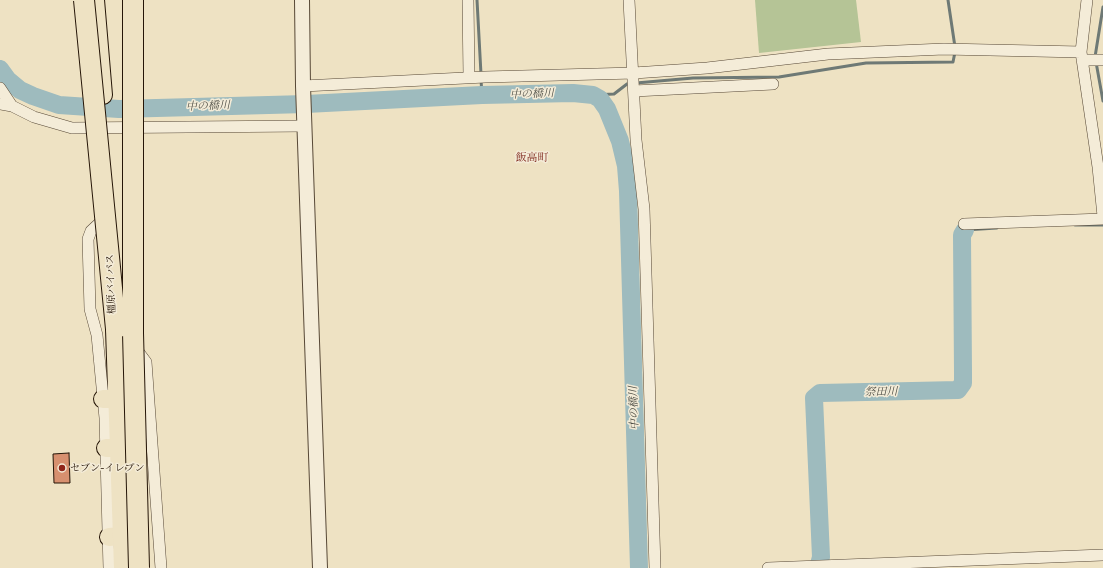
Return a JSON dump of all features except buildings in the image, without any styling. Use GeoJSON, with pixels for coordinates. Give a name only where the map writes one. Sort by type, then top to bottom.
{"type":"FeatureCollection","features":[{"type":"Feature","properties":{"kind":"highway"},"geometry":{"type":"LineString","coordinates":[[84,0],[127,335],[140,568]]}},
{"type":"Feature","properties":{"kind":"highway","name":"橿原バイパス"},"geometry":{"type":"LineString","coordinates":[[95,0],[103,101],[108,215],[109,399],[115,537],[124,568]]}},
{"type":"Feature","properties":{"kind":"highway","name":"橿原バイパス"},"geometry":{"type":"LineString","coordinates":[[124,0],[127,335]]}},
{"type":"Feature","properties":{"kind":"highway"},"geometry":{"type":"LineString","coordinates":[[124,568],[133,0]]}},
{"type":"Feature","properties":{"kind":"street"},"geometry":{"type":"LineString","coordinates":[[302,0],[303,92],[320,568]]}},
{"type":"Feature","properties":{"kind":"street"},"geometry":{"type":"LineString","coordinates":[[468,0],[476,77]]}},
{"type":"Feature","properties":{"kind":"street"},"geometry":{"type":"LineString","coordinates":[[629,0],[636,140],[644,208],[655,568]]}},
{"type":"Feature","properties":{"kind":"street"},"geometry":{"type":"LineString","coordinates":[[1087,0],[1081,56],[1103,216]]}},
{"type":"Feature","properties":{"kind":"street"},"geometry":{"type":"LineString","coordinates":[[303,92],[476,77],[634,82],[707,77],[828,54],[859,52],[944,49],[1081,56],[1103,60]]}},
{"type":"Feature","properties":{"kind":"street"},"geometry":{"type":"LineString","coordinates":[[634,82],[707,77],[773,84]]}},
{"type":"Feature","properties":{"kind":"street"},"geometry":{"type":"LineString","coordinates":[[0,88],[12,106]]}},
{"type":"Feature","properties":{"kind":"street"},"geometry":{"type":"LineString","coordinates":[[0,104],[12,106],[34,117],[72,128],[124,123],[304,121]]}},
{"type":"Feature","properties":{"kind":"street"},"geometry":{"type":"LineString","coordinates":[[964,224],[1103,219]]}},
{"type":"Feature","properties":{"kind":"street"},"geometry":{"type":"LineString","coordinates":[[127,335],[146,362],[161,568]]}},
{"type":"Feature","properties":{"kind":"street"},"geometry":{"type":"LineString","coordinates":[[109,568],[115,537]]}},
{"type":"Feature","properties":{"kind":"street"},"geometry":{"type":"LineString","coordinates":[[768,568],[1103,555]]}},
{"type":"Feature","properties":{"kind":"green space"},"geometry":{"type":"Polygon","coordinates":[[[755,0],[856,0],[861,42],[759,53],[755,0]]]}},
{"type":"Feature","properties":{"kind":"waterway"},"geometry":{"type":"LineString","coordinates":[[477,0],[481,74]]}},
{"type":"Feature","properties":{"kind":"waterway"},"geometry":{"type":"LineString","coordinates":[[948,0],[955,47]]}},
{"type":"Feature","properties":{"kind":"waterway"},"geometry":{"type":"LineString","coordinates":[[1095,57],[1103,7]]}},
{"type":"Feature","properties":{"kind":"waterway"},"geometry":{"type":"LineString","coordinates":[[636,83],[693,78],[779,77],[866,63],[953,62],[955,52]]}},
{"type":"Feature","properties":{"kind":"waterway"},"geometry":{"type":"LineString","coordinates":[[1096,62],[1103,101]]}},
{"type":"Feature","properties":{"kind":"waterway","name":"中の橋川"},"geometry":{"type":"LineString","coordinates":[[0,69],[8,80],[20,90],[59,105],[119,109],[306,104],[482,95],[573,93],[593,95],[600,99],[607,109],[620,141],[626,166],[639,568]]}},
{"type":"Feature","properties":{"kind":"waterway"},"geometry":{"type":"LineString","coordinates":[[481,80],[482,95]]}},
{"type":"Feature","properties":{"kind":"waterway"},"geometry":{"type":"LineString","coordinates":[[593,95],[614,94],[630,83]]}},
{"type":"Feature","properties":{"kind":"waterway"},"geometry":{"type":"LineString","coordinates":[[1075,225],[1103,225]]}},
{"type":"Feature","properties":{"kind":"waterway"},"geometry":{"type":"LineString","coordinates":[[965,230],[997,228]]}},
{"type":"Feature","properties":{"kind":"waterway","name":"祭田川"},"geometry":{"type":"LineString","coordinates":[[818,568],[821,557],[814,398],[820,393],[958,390],[963,383],[962,235],[965,230]]}},
{"type":"Feature","properties":{"kind":"place","name":"セブン-イレブン"},"geometry":{"type":"Point","coordinates":[62,468]}},
{"type":"Feature","properties":{"kind":"district","name":"飯高町"},"geometry":{"type":"Point","coordinates":[532,158]}}]}
